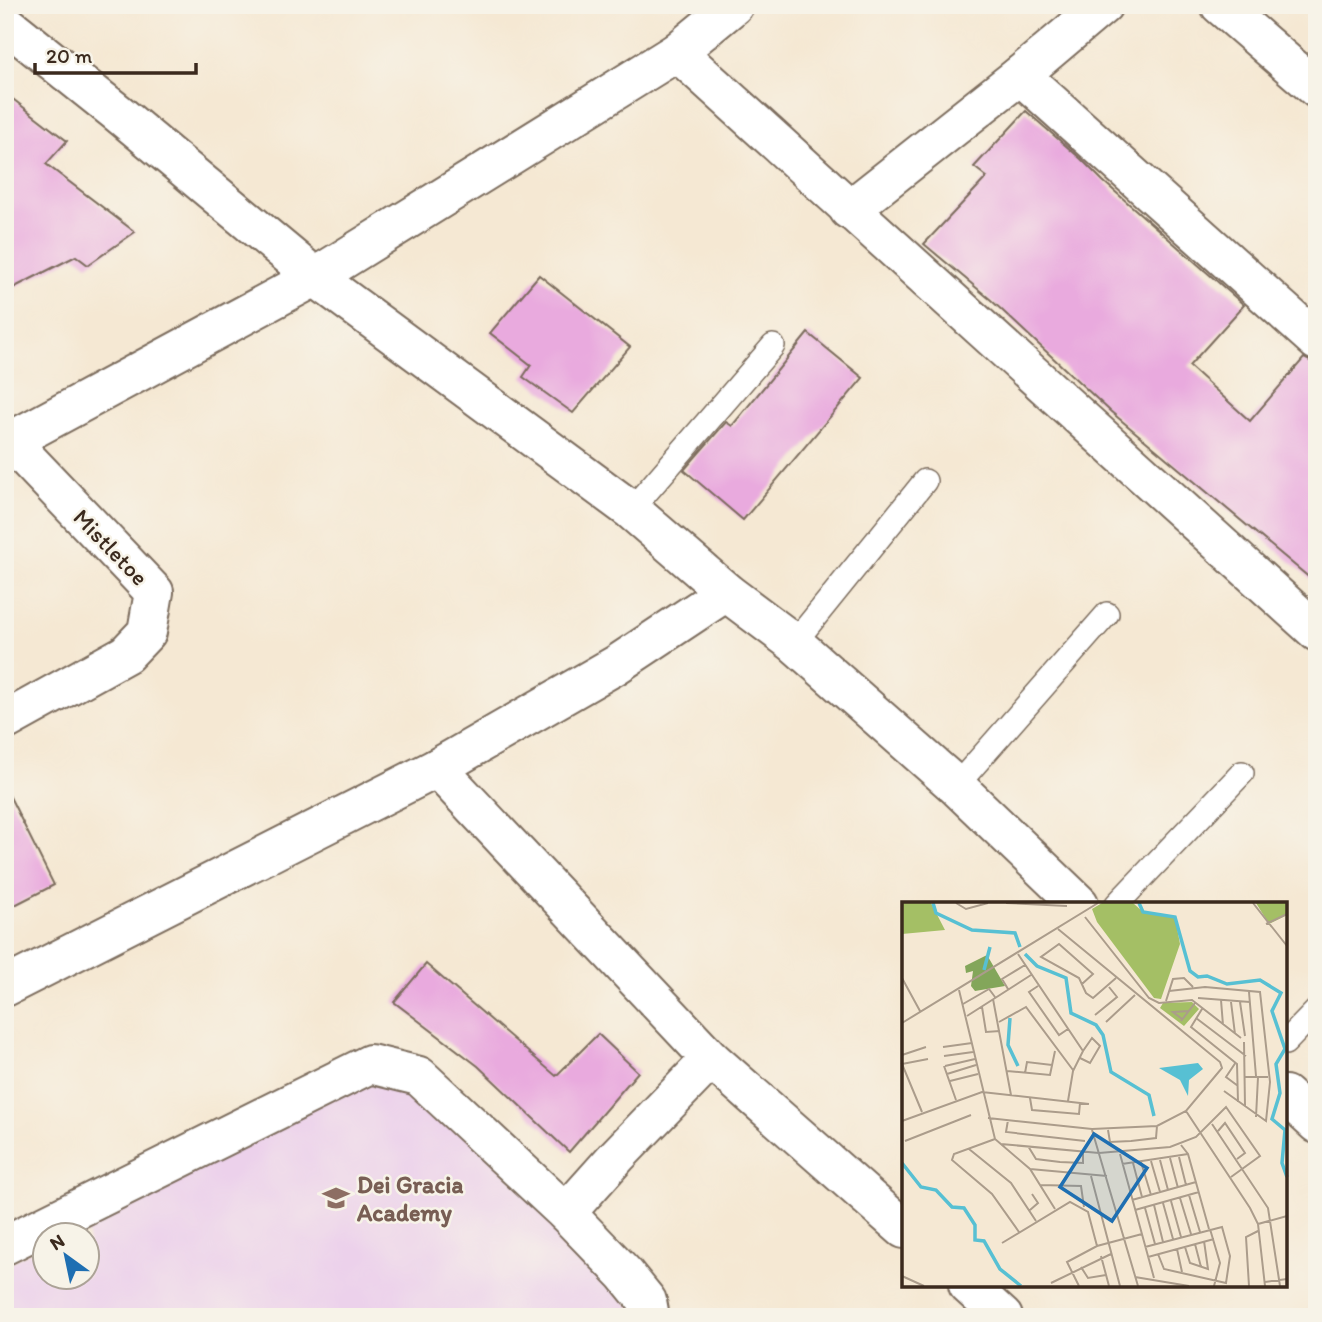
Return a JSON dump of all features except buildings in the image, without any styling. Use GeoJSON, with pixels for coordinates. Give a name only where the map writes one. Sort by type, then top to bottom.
{"type":"FeatureCollection","features":[{"type":"Feature","properties":{"kind":"street"},"geometry":{"type":"LineString","coordinates":[[8,442],[315,277],[677,52],[734,5]]}},
{"type":"Feature","properties":{"kind":"street"},"geometry":{"type":"LineString","coordinates":[[849,210],[1020,75],[1103,5]]}},
{"type":"Feature","properties":{"kind":"street"},"geometry":{"type":"LineString","coordinates":[[1220,5],[1317,89]]}},
{"type":"Feature","properties":{"kind":"street"},"geometry":{"type":"LineString","coordinates":[[5,23],[315,277],[631,510],[726,593],[794,643],[957,786],[1077,902]]}},
{"type":"Feature","properties":{"kind":"street"},"geometry":{"type":"LineString","coordinates":[[677,52],[1317,632]]}},
{"type":"Feature","properties":{"kind":"street"},"geometry":{"type":"LineString","coordinates":[[1020,75],[1317,341]]}},
{"type":"Feature","properties":{"kind":"street","name":"Mistletoe"},"geometry":{"type":"LineString","coordinates":[[5,720],[127,654],[147,632],[154,592],[8,442]]}},
{"type":"Feature","properties":{"kind":"street"},"geometry":{"type":"LineString","coordinates":[[5,987],[437,768],[616,665],[726,593]]}},
{"type":"Feature","properties":{"kind":"street"},"geometry":{"type":"LineString","coordinates":[[437,768],[710,1059],[902,1227]]}},
{"type":"Feature","properties":{"kind":"street"},"geometry":{"type":"LineString","coordinates":[[566,1213],[710,1059]]}},
{"type":"Feature","properties":{"kind":"street"},"geometry":{"type":"LineString","coordinates":[[5,1245],[370,1063],[419,1076],[566,1213],[625,1274],[647,1301],[650,1317]]}},
{"type":"Feature","properties":{"kind":"street"},"geometry":{"type":"LineString","coordinates":[[1287,1097],[1317,1125]]}},
{"type":"Feature","properties":{"kind":"street"},"geometry":{"type":"LineString","coordinates":[[970,1287],[1003,1317]]}},
{"type":"Feature","properties":{"kind":"lane"},"geometry":{"type":"LineString","coordinates":[[631,510],[773,346]]}},
{"type":"Feature","properties":{"kind":"lane"},"geometry":{"type":"LineString","coordinates":[[794,643],[925,481]]}},
{"type":"Feature","properties":{"kind":"lane"},"geometry":{"type":"LineString","coordinates":[[957,786],[1107,614]]}},
{"type":"Feature","properties":{"kind":"lane"},"geometry":{"type":"LineString","coordinates":[[1119,902],[1242,773]]}},
{"type":"Feature","properties":{"kind":"lane"},"geometry":{"type":"LineString","coordinates":[[1287,1042],[1317,1010]]}},
{"type":"Feature","properties":{"kind":"shaded area","name":"Dei Gracia Academy"},"geometry":{"type":"Polygon","coordinates":[[[394,1053],[637,1313],[629,1317],[5,1317],[5,1266],[32,1251],[32,1290],[102,1290],[102,1220],[88,1220],[394,1053]]]}},
{"type":"Feature","properties":{"kind":"place","name":"Dei Gracia Academy"},"geometry":{"type":"Point","coordinates":[336,1198]}}]}
